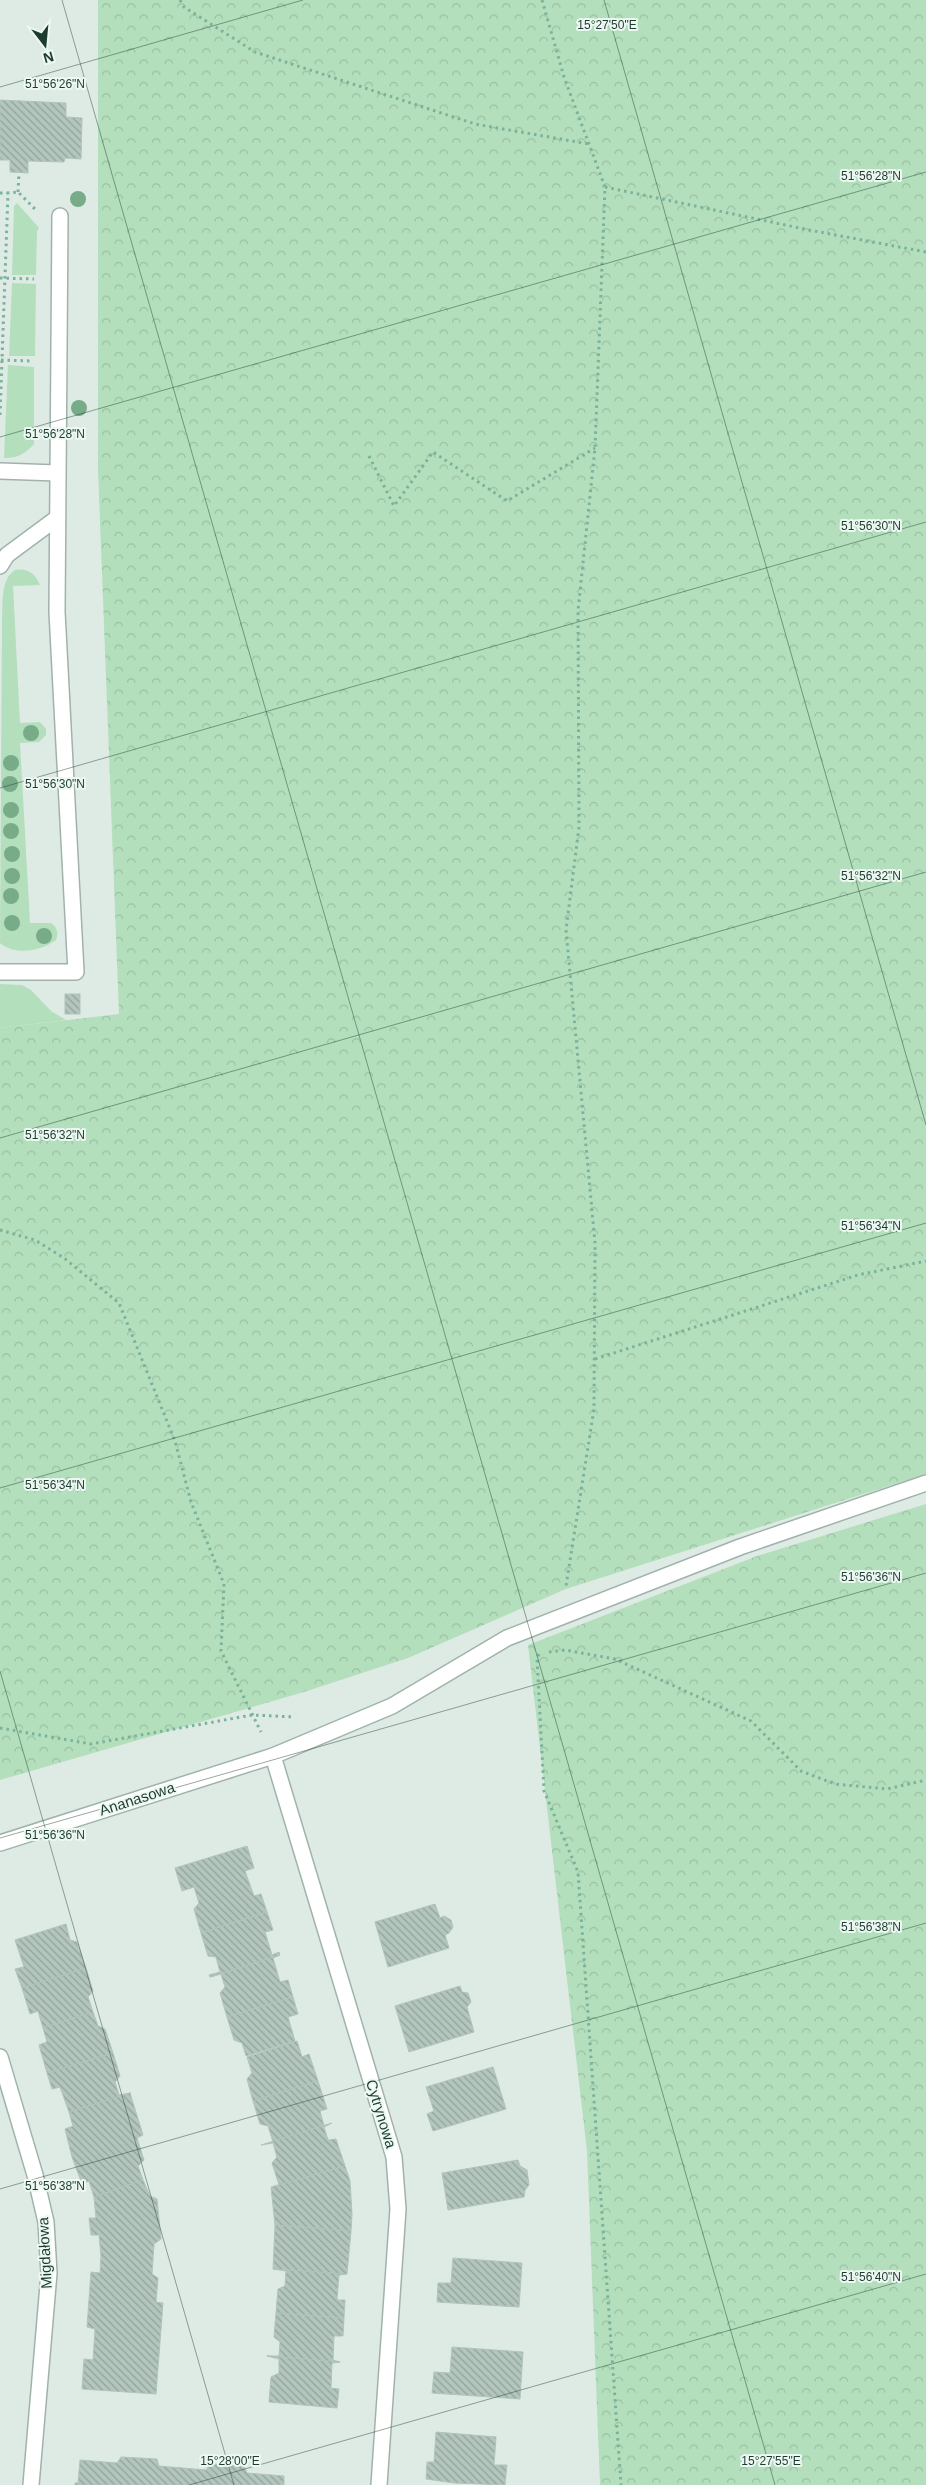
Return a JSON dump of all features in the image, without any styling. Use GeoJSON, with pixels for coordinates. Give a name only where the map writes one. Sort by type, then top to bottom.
{"type":"FeatureCollection","features":[{"type":"Feature","properties":{"kind":"street"},"geometry":{"type":"LineString","coordinates":[[0,972],[76,972],[57,612],[60,216]]}},
{"type":"Feature","properties":{"kind":"street"},"geometry":{"type":"LineString","coordinates":[[0,471],[57,472]]}},
{"type":"Feature","properties":{"kind":"street"},"geometry":{"type":"LineString","coordinates":[[0,566],[7,555],[57,518]]}},
{"type":"Feature","properties":{"kind":"street","name":"Ananasowa"},"geometry":{"type":"LineString","coordinates":[[0,1842],[273,1756],[392,1706],[507,1638],[740,1547],[926,1484]]}},
{"type":"Feature","properties":{"kind":"street","name":"Cytrynowa"},"geometry":{"type":"LineString","coordinates":[[273,1756],[394,2157],[398,2209],[378,2485]]}},
{"type":"Feature","properties":{"kind":"street","name":"Migdałowa"},"geometry":{"type":"LineString","coordinates":[[0,2057],[35,2175],[46,2222],[50,2273],[31,2485]]}},
{"type":"Feature","properties":{"kind":"path"},"geometry":{"type":"LineString","coordinates":[[180,0],[184,7],[255,52],[474,124],[589,144]]}},
{"type":"Feature","properties":{"kind":"path"},"geometry":{"type":"LineString","coordinates":[[542,0],[564,77],[605,187],[595,448],[578,611],[579,826],[566,930],[595,1242],[594,1409],[566,1589],[556,1619]]}},
{"type":"Feature","properties":{"kind":"path"},"geometry":{"type":"LineString","coordinates":[[18,173],[18,192],[60,233]]}},
{"type":"Feature","properties":{"kind":"path"},"geometry":{"type":"LineString","coordinates":[[605,187],[809,230],[926,252]]}},
{"type":"Feature","properties":{"kind":"path"},"geometry":{"type":"LineString","coordinates":[[0,193],[18,192]]}},
{"type":"Feature","properties":{"kind":"path"},"geometry":{"type":"LineString","coordinates":[[0,416],[8,193]]}},
{"type":"Feature","properties":{"kind":"path"},"geometry":{"type":"LineString","coordinates":[[0,278],[60,280]]}},
{"type":"Feature","properties":{"kind":"path"},"geometry":{"type":"LineString","coordinates":[[1,360],[58,362]]}},
{"type":"Feature","properties":{"kind":"path"},"geometry":{"type":"LineString","coordinates":[[369,456],[394,506],[433,452],[507,500],[595,448]]}},
{"type":"Feature","properties":{"kind":"path"},"geometry":{"type":"LineString","coordinates":[[0,1230],[35,1240],[64,1258],[119,1303],[175,1441],[191,1502],[224,1584],[221,1651],[273,1756]]}},
{"type":"Feature","properties":{"kind":"path"},"geometry":{"type":"LineString","coordinates":[[595,1359],[858,1275],[926,1261]]}},
{"type":"Feature","properties":{"kind":"path"},"geometry":{"type":"LineString","coordinates":[[530,1655],[565,1650],[616,1659],[751,1721],[801,1771],[834,1784],[886,1789],[926,1780]]}},
{"type":"Feature","properties":{"kind":"path"},"geometry":{"type":"LineString","coordinates":[[539,1653],[537,1658],[544,1791],[578,1872],[620,2485]]}},
{"type":"Feature","properties":{"kind":"path"},"geometry":{"type":"LineString","coordinates":[[0,1728],[91,1744],[252,1715],[301,1717]]}},
{"type":"Feature","properties":{"kind":"green space"},"geometry":{"type":"Polygon","coordinates":[[[98,0],[926,0],[926,1474],[566,1589],[408,1658],[304,1692],[0,1780],[0,1028],[119,1014],[98,470],[98,0]]]}},
{"type":"Feature","properties":{"kind":"green space"},"geometry":{"type":"Polygon","coordinates":[[[17,203],[39,228],[37,231],[36,275],[12,275],[14,206],[17,203]]]}},
{"type":"Feature","properties":{"kind":"green space"},"geometry":{"type":"Polygon","coordinates":[[[12,283],[36,284],[35,356],[9,356],[12,283]]]}},
{"type":"Feature","properties":{"kind":"green space"},"geometry":{"type":"Polygon","coordinates":[[[8,365],[34,367],[34,444],[21,455],[4,458],[8,365]]]}},
{"type":"Feature","properties":{"kind":"green space"},"geometry":{"type":"Polygon","coordinates":[[[15,570],[30,572],[36,577],[40,585],[13,586],[20,723],[40,722],[46,729],[46,735],[39,742],[20,743],[30,923],[51,923],[55,926],[57,933],[56,940],[50,944],[36,949],[21,951],[13,950],[0,943],[2,623],[5,586],[10,574],[15,570]]]}},
{"type":"Feature","properties":{"kind":"green space"},"geometry":{"type":"Polygon","coordinates":[[[0,984],[22,985],[31,990],[51,1011],[66,1020],[0,1028],[0,984]]]}},
{"type":"Feature","properties":{"kind":"green space"},"geometry":{"type":"Polygon","coordinates":[[[926,1504],[926,2485],[600,2485],[587,2151],[528,1645],[757,1556],[926,1504]]]}},
{"type":"Feature","properties":{"kind":"building"},"geometry":{"type":"Polygon","coordinates":[[[0,100],[66,103],[66,117],[82,118],[81,159],[65,158],[64,162],[28,161],[28,173],[10,172],[10,160],[0,160],[0,100]]]}},
{"type":"Feature","properties":{"kind":"building"},"geometry":{"type":"Polygon","coordinates":[[[65,994],[80,994],[80,1014],[65,1014],[65,994]]]}},
{"type":"Feature","properties":{"kind":"building"},"geometry":{"type":"Polygon","coordinates":[[[247,1846],[254,1868],[245,1871],[254,1896],[261,1894],[267,1912],[201,1933],[194,1909],[199,1903],[194,1887],[182,1891],[175,1868],[247,1846]]]}},
{"type":"Feature","properties":{"kind":"building"},"geometry":{"type":"Polygon","coordinates":[[[435,1904],[440,1918],[444,1916],[451,1920],[453,1927],[445,1935],[449,1948],[388,1967],[375,1922],[435,1904]]]}},
{"type":"Feature","properties":{"kind":"building"},"geometry":{"type":"Polygon","coordinates":[[[267,1912],[273,1930],[265,1932],[272,1955],[279,1952],[280,1955],[210,1977],[209,1975],[220,1972],[216,1957],[208,1956],[201,1933],[267,1912]]]}},
{"type":"Feature","properties":{"kind":"building"},"geometry":{"type":"Polygon","coordinates":[[[66,1924],[70,1940],[77,1942],[86,1968],[22,1988],[15,1969],[24,1967],[15,1940],[66,1924]]]}},
{"type":"Feature","properties":{"kind":"building"},"geometry":{"type":"Polygon","coordinates":[[[280,1955],[273,1958],[280,1982],[288,1980],[293,1997],[227,2017],[220,1993],[225,1987],[221,1974],[210,1977],[280,1955]]]}},
{"type":"Feature","properties":{"kind":"building"},"geometry":{"type":"Polygon","coordinates":[[[86,1968],[93,1991],[88,1997],[93,2012],[43,2028],[38,2011],[30,2014],[22,1988],[86,1968]]]}},
{"type":"Feature","properties":{"kind":"building"},"geometry":{"type":"Polygon","coordinates":[[[460,1986],[462,1992],[468,1993],[471,2002],[467,2007],[474,2032],[409,2052],[395,2006],[460,1986]]]}},
{"type":"Feature","properties":{"kind":"building"},"geometry":{"type":"Polygon","coordinates":[[[293,1997],[298,2014],[288,2017],[295,2041],[246,2056],[242,2043],[234,2040],[227,2017],[293,1997]]]}},
{"type":"Feature","properties":{"kind":"building"},"geometry":{"type":"Polygon","coordinates":[[[93,2012],[98,2026],[105,2029],[113,2053],[47,2073],[39,2045],[47,2042],[43,2028],[93,2012]]]}},
{"type":"Feature","properties":{"kind":"building"},"geometry":{"type":"Polygon","coordinates":[[[297,2041],[302,2057],[309,2054],[318,2081],[253,2101],[247,2079],[252,2073],[247,2057],[297,2041]]]}},
{"type":"Feature","properties":{"kind":"building"},"geometry":{"type":"Polygon","coordinates":[[[113,2053],[120,2076],[115,2082],[119,2095],[131,2093],[69,2112],[60,2087],[52,2089],[47,2073],[113,2053]]]}},
{"type":"Feature","properties":{"kind":"building"},"geometry":{"type":"Polygon","coordinates":[[[493,2067],[506,2109],[433,2131],[427,2114],[434,2111],[426,2087],[493,2067]]]}},
{"type":"Feature","properties":{"kind":"building"},"geometry":{"type":"Polygon","coordinates":[[[318,2081],[327,2109],[320,2111],[324,2126],[273,2142],[268,2126],[260,2124],[253,2101],[318,2081]]]}},
{"type":"Feature","properties":{"kind":"building"},"geometry":{"type":"Polygon","coordinates":[[[130,2093],[143,2135],[137,2138],[144,2160],[138,2166],[143,2180],[94,2197],[89,2181],[82,2184],[72,2157],[65,2129],[73,2126],[69,2112],[130,2093]]]}},
{"type":"Feature","properties":{"kind":"building"},"geometry":{"type":"Polygon","coordinates":[[[332,2123],[324,2127],[328,2140],[336,2139],[345,2166],[279,2185],[272,2163],[277,2157],[273,2143],[261,2145],[332,2123]]]}},
{"type":"Feature","properties":{"kind":"building"},"geometry":{"type":"Polygon","coordinates":[[[518,2160],[520,2166],[527,2170],[529,2185],[525,2190],[524,2197],[448,2210],[442,2173],[518,2160]]]}},
{"type":"Feature","properties":{"kind":"building"},"geometry":{"type":"Polygon","coordinates":[[[345,2166],[350,2181],[351,2231],[275,2225],[271,2187],[345,2166]]]}},
{"type":"Feature","properties":{"kind":"building"},"geometry":{"type":"Polygon","coordinates":[[[143,2180],[150,2196],[157,2199],[161,2239],[154,2244],[152,2274],[158,2278],[156,2302],[163,2303],[156,2394],[82,2389],[84,2359],[93,2360],[95,2329],[87,2327],[91,2272],[100,2273],[99,2235],[91,2235],[89,2218],[96,2218],[94,2197],[143,2180]]]}},
{"type":"Feature","properties":{"kind":"building"},"geometry":{"type":"Polygon","coordinates":[[[275,2225],[351,2231],[347,2274],[273,2269],[275,2225]]]}},
{"type":"Feature","properties":{"kind":"building"},"geometry":{"type":"Polygon","coordinates":[[[453,2258],[522,2263],[519,2307],[437,2302],[438,2283],[451,2283],[453,2258]]]}},
{"type":"Feature","properties":{"kind":"building"},"geometry":{"type":"Polygon","coordinates":[[[273,2269],[347,2274],[339,2275],[337,2300],[345,2300],[344,2318],[276,2313],[278,2289],[285,2286],[286,2271],[273,2269]]]}},
{"type":"Feature","properties":{"kind":"building"},"geometry":{"type":"Polygon","coordinates":[[[276,2313],[344,2318],[343,2336],[334,2336],[333,2360],[340,2362],[267,2356],[279,2356],[280,2342],[274,2337],[276,2313]]]}},
{"type":"Feature","properties":{"kind":"building"},"geometry":{"type":"Polygon","coordinates":[[[452,2347],[523,2352],[520,2399],[432,2393],[434,2372],[450,2373],[452,2347]]]}},
{"type":"Feature","properties":{"kind":"building"},"geometry":{"type":"Polygon","coordinates":[[[267,2356],[340,2362],[332,2363],[331,2388],[339,2389],[337,2408],[269,2402],[271,2377],[279,2373],[279,2359],[267,2356]]]}},
{"type":"Feature","properties":{"kind":"building"},"geometry":{"type":"Polygon","coordinates":[[[436,2432],[496,2437],[494,2465],[507,2465],[505,2485],[454,2483],[426,2479],[427,2462],[434,2462],[436,2432]]]}},
{"type":"Feature","properties":{"kind":"building"},"geometry":{"type":"Polygon","coordinates":[[[121,2457],[157,2459],[159,2466],[206,2470],[210,2464],[244,2466],[247,2473],[284,2476],[284,2485],[75,2485],[75,2483],[78,2483],[80,2460],[117,2463],[121,2457]]]}}]}
